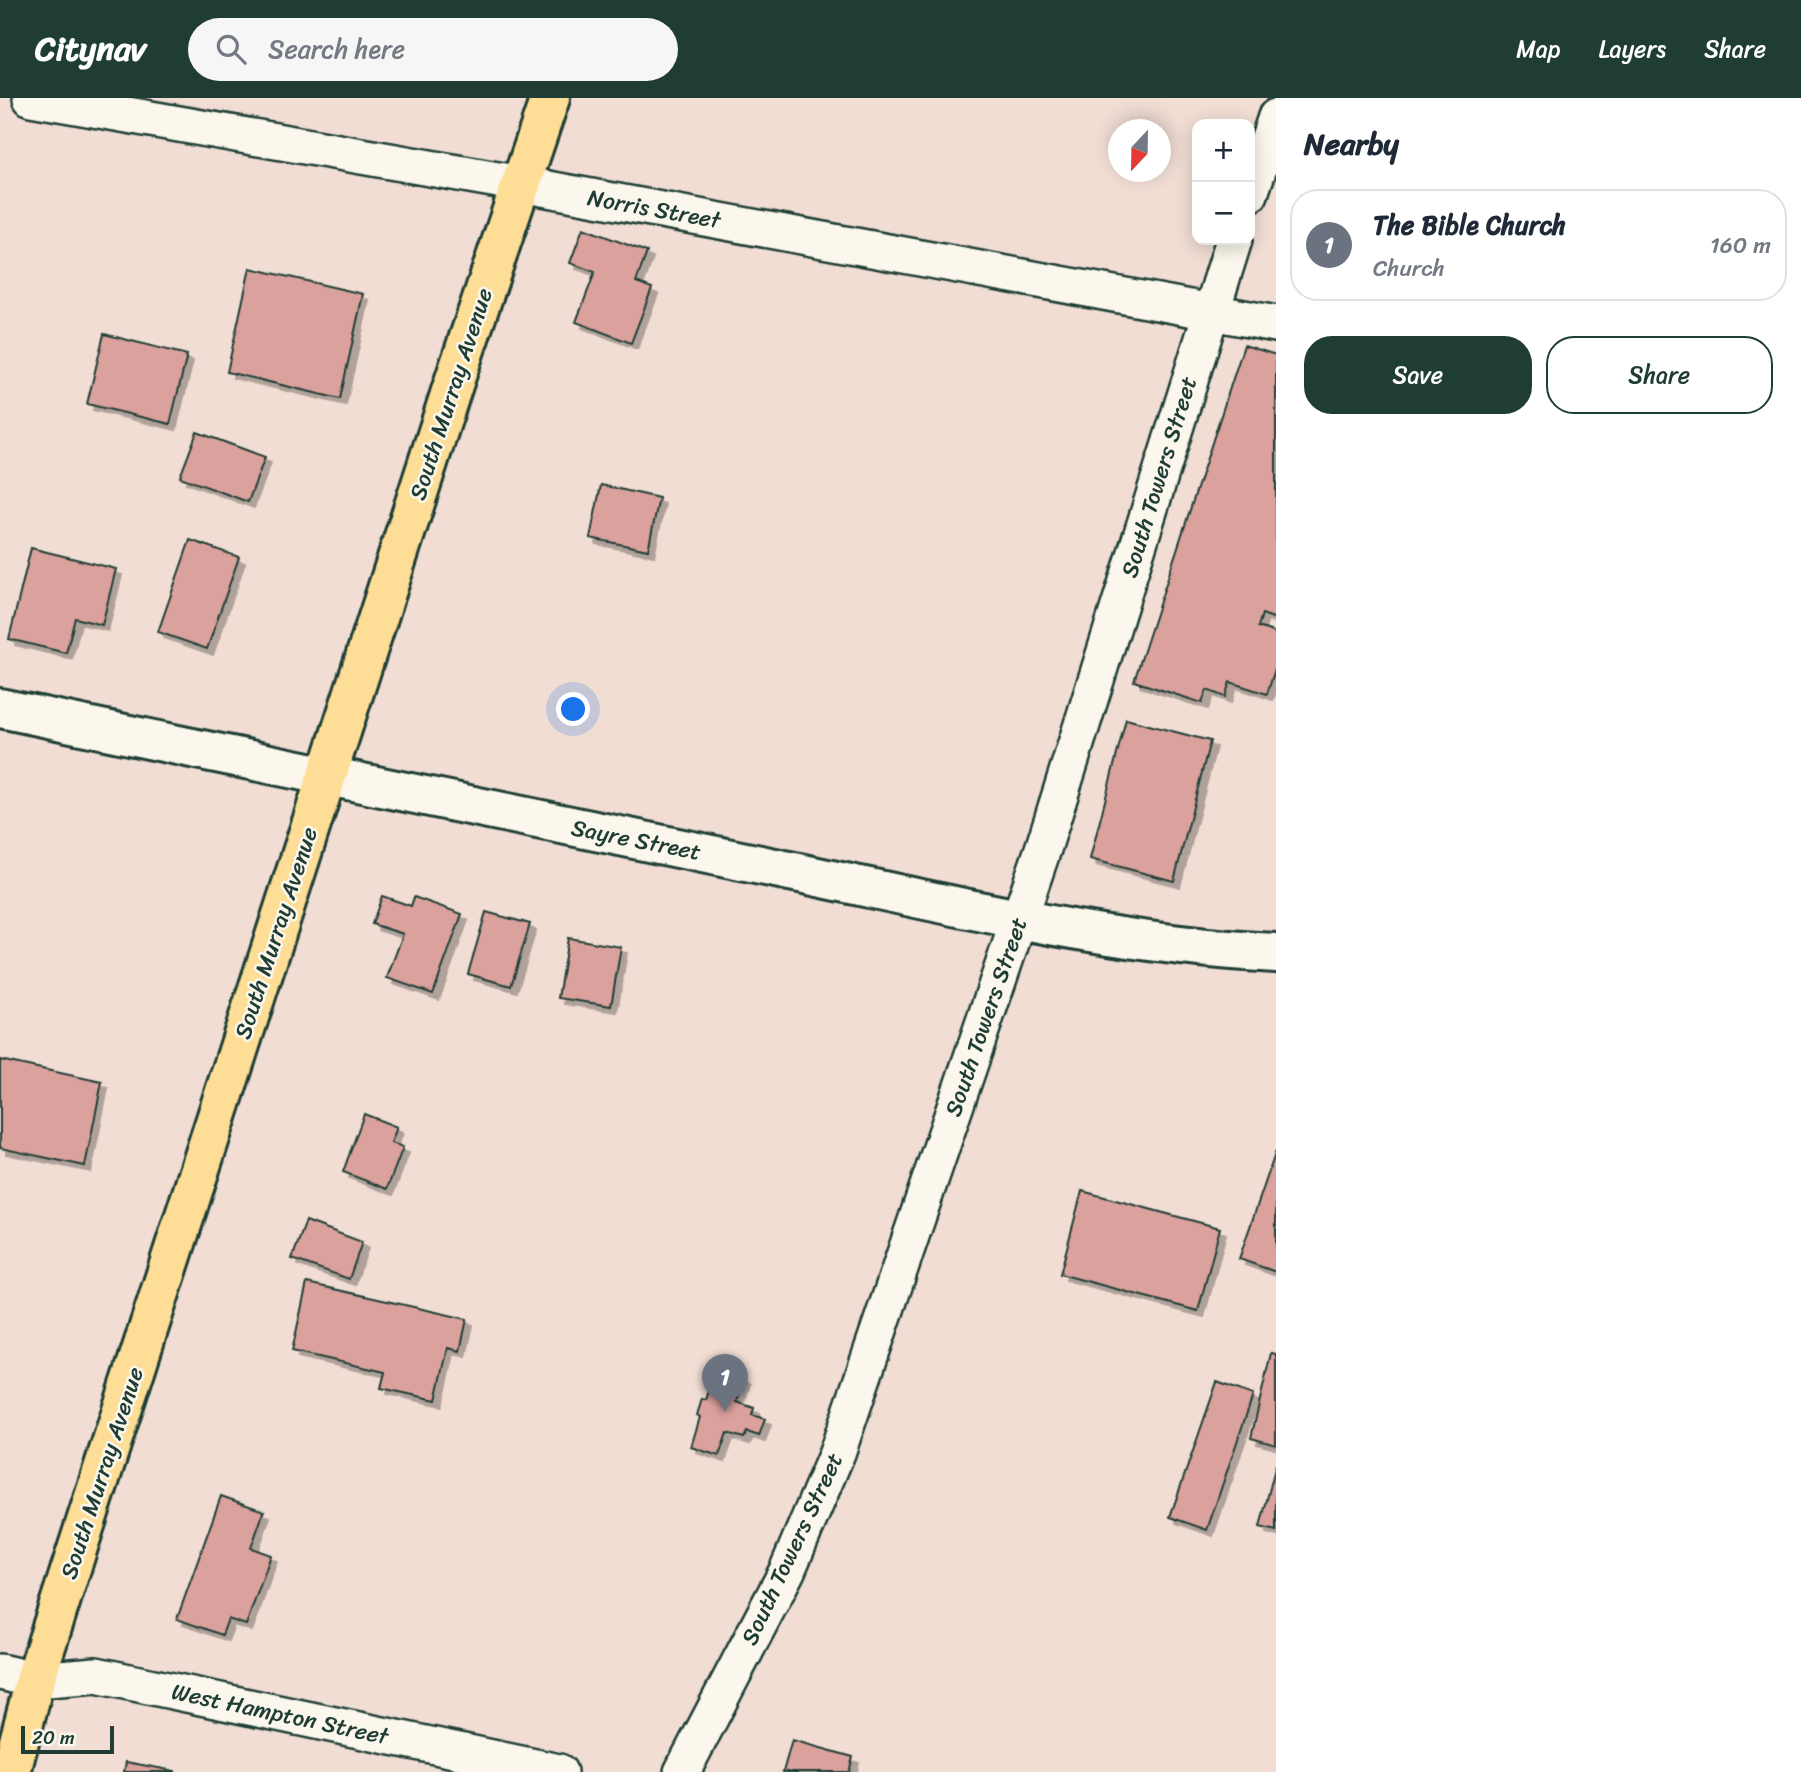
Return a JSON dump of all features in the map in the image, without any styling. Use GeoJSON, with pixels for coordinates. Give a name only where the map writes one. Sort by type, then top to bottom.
{"type":"FeatureCollection","features":[{"type":"Feature","properties":{"kind":"main road","name":"South Murray Avenue"},"geometry":{"type":"LineString","coordinates":[[11,1772],[18,1676],[326,778],[551,98]]}},
{"type":"Feature","properties":{"kind":"main road","name":"Sayre Street"},"geometry":{"type":"LineString","coordinates":[[0,708],[326,778],[1069,928],[1223,950],[1276,953]]}},
{"type":"Feature","properties":{"kind":"street","name":"Norris Street"},"geometry":{"type":"LineString","coordinates":[[31,98],[521,184],[1276,324]]}},
{"type":"Feature","properties":{"kind":"street"},"geometry":{"type":"LineString","coordinates":[[1254,182],[1276,117]]}},
{"type":"Feature","properties":{"kind":"street","name":"South Towers Street"},"geometry":{"type":"LineString","coordinates":[[682,1772],[787,1571],[837,1453],[1020,918],[1232,245]]}},
{"type":"Feature","properties":{"kind":"street","name":"West Hampton Street"},"geometry":{"type":"LineString","coordinates":[[18,1676],[96,1675],[559,1772]]}},
{"type":"Feature","properties":{"kind":"building"},"geometry":{"type":"Polygon","coordinates":[[[583,228],[647,252],[636,282],[652,288],[631,343],[576,322],[595,272],[570,263],[583,228]]]}},
{"type":"Feature","properties":{"kind":"building"},"geometry":{"type":"Polygon","coordinates":[[[250,268],[363,294],[340,399],[227,372],[250,268]]]}},
{"type":"Feature","properties":{"kind":"building"},"geometry":{"type":"Polygon","coordinates":[[[104,334],[187,355],[170,424],[87,404],[104,334]]]}},
{"type":"Feature","properties":{"kind":"building"},"geometry":{"type":"Polygon","coordinates":[[[1244,345],[1276,355],[1276,619],[1262,614],[1258,627],[1276,633],[1276,666],[1267,694],[1230,682],[1225,697],[1207,690],[1202,703],[1134,681],[1244,345]]]}},
{"type":"Feature","properties":{"kind":"building"},"geometry":{"type":"Polygon","coordinates":[[[197,432],[265,457],[248,502],[180,477],[197,432]]]}},
{"type":"Feature","properties":{"kind":"building"},"geometry":{"type":"Polygon","coordinates":[[[601,485],[659,498],[648,550],[590,538],[601,485]]]}},
{"type":"Feature","properties":{"kind":"building"},"geometry":{"type":"Polygon","coordinates":[[[190,540],[239,557],[207,649],[158,632],[190,540]]]}},
{"type":"Feature","properties":{"kind":"building"},"geometry":{"type":"Polygon","coordinates":[[[31,548],[116,569],[102,625],[75,618],[66,653],[9,639],[31,548]]]}},
{"type":"Feature","properties":{"kind":"building"},"geometry":{"type":"Polygon","coordinates":[[[1126,719],[1210,741],[1174,881],[1090,859],[1126,719]]]}},
{"type":"Feature","properties":{"kind":"building"},"geometry":{"type":"Polygon","coordinates":[[[382,896],[411,906],[414,897],[462,914],[433,994],[387,978],[403,934],[372,924],[382,896]]]}},
{"type":"Feature","properties":{"kind":"building"},"geometry":{"type":"Polygon","coordinates":[[[486,912],[530,924],[511,986],[468,974],[486,912]]]}},
{"type":"Feature","properties":{"kind":"building"},"geometry":{"type":"Polygon","coordinates":[[[568,938],[621,947],[611,1006],[558,998],[568,938]]]}},
{"type":"Feature","properties":{"kind":"building"},"geometry":{"type":"Polygon","coordinates":[[[0,1060],[102,1082],[85,1166],[0,1148],[0,1060]]]}},
{"type":"Feature","properties":{"kind":"building"},"geometry":{"type":"Polygon","coordinates":[[[364,1114],[397,1127],[391,1143],[403,1147],[387,1189],[343,1172],[364,1114]]]}},
{"type":"Feature","properties":{"kind":"building"},"geometry":{"type":"Polygon","coordinates":[[[1276,1151],[1276,1272],[1239,1259],[1276,1151]]]}},
{"type":"Feature","properties":{"kind":"building"},"geometry":{"type":"Polygon","coordinates":[[[1082,1191],[1220,1228],[1198,1311],[1060,1274],[1082,1191]]]}},
{"type":"Feature","properties":{"kind":"building"},"geometry":{"type":"Polygon","coordinates":[[[306,1221],[362,1242],[349,1279],[292,1259],[306,1221]]]}},
{"type":"Feature","properties":{"kind":"building"},"geometry":{"type":"Polygon","coordinates":[[[307,1283],[467,1319],[460,1351],[448,1348],[436,1400],[381,1388],[385,1372],[292,1351],[307,1283]]]}},
{"type":"Feature","properties":{"kind":"building"},"geometry":{"type":"Polygon","coordinates":[[[1271,1353],[1276,1354],[1276,1445],[1251,1438],[1271,1353]]]}},
{"type":"Feature","properties":{"kind":"building"},"geometry":{"type":"Polygon","coordinates":[[[716,1369],[744,1378],[737,1402],[754,1408],[752,1415],[765,1419],[759,1436],[747,1432],[744,1438],[727,1433],[719,1456],[691,1447],[702,1399],[706,1400],[716,1369]]]}},
{"type":"Feature","properties":{"kind":"building"},"geometry":{"type":"Polygon","coordinates":[[[1217,1382],[1253,1395],[1207,1530],[1170,1517],[1217,1382]]]}},
{"type":"Feature","properties":{"kind":"building"},"geometry":{"type":"Polygon","coordinates":[[[1276,1464],[1276,1531],[1260,1527],[1276,1464]]]}},
{"type":"Feature","properties":{"kind":"building"},"geometry":{"type":"Polygon","coordinates":[[[221,1496],[264,1511],[251,1548],[271,1555],[246,1625],[228,1619],[222,1635],[177,1619],[221,1496]]]}},
{"type":"Feature","properties":{"kind":"building"},"geometry":{"type":"Polygon","coordinates":[[[792,1740],[853,1757],[849,1772],[783,1772],[792,1740]]]}},
{"type":"Feature","properties":{"kind":"building"},"geometry":{"type":"Polygon","coordinates":[[[126,1762],[175,1771],[175,1772],[124,1772],[126,1762]]]}},
{"type":"Feature","properties":{"kind":"place","name":"The Bible Church"},"geometry":{"type":"Point","coordinates":[725,1412]}}]}
